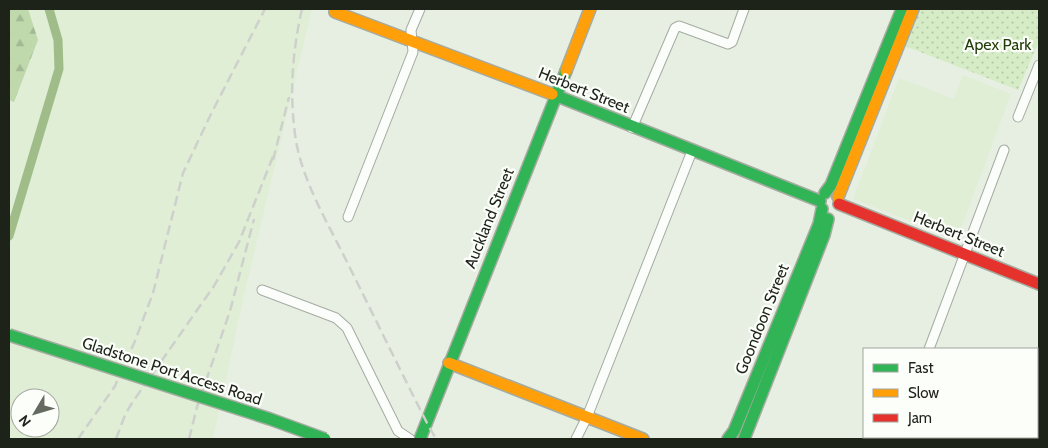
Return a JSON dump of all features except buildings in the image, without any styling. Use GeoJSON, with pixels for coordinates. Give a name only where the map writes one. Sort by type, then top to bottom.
{"type":"FeatureCollection","features":[{"type":"Feature","properties":{"kind":"street"},"geometry":{"type":"LineString","coordinates":[[348,216],[413,52],[411,30],[420,9]]}},
{"type":"Feature","properties":{"kind":"street","name":"Auckland Street"},"geometry":{"type":"LineString","coordinates":[[420,439],[590,9]]}},
{"type":"Feature","properties":{"kind":"street"},"geometry":{"type":"LineString","coordinates":[[632,128],[675,28],[679,26],[728,44],[732,42],[744,9]]}},
{"type":"Feature","properties":{"kind":"street","name":"Goondoon Street"},"geometry":{"type":"LineString","coordinates":[[744,439],[824,235],[831,185],[902,9]]}},
{"type":"Feature","properties":{"kind":"street","name":"Goondoon Street"},"geometry":{"type":"LineString","coordinates":[[728,439],[734,431],[815,233],[913,9]]}},
{"type":"Feature","properties":{"kind":"street","name":"Herbert Street"},"geometry":{"type":"LineString","coordinates":[[335,12],[412,40],[632,128],[965,254],[1039,284]]}},
{"type":"Feature","properties":{"kind":"street"},"geometry":{"type":"LineString","coordinates":[[1018,117],[1039,64]]}},
{"type":"Feature","properties":{"kind":"street"},"geometry":{"type":"LineString","coordinates":[[929,348],[1004,150]]}},
{"type":"Feature","properties":{"kind":"street"},"geometry":{"type":"LineString","coordinates":[[576,439],[587,417],[692,151]]}},
{"type":"Feature","properties":{"kind":"street"},"geometry":{"type":"LineString","coordinates":[[262,290],[336,318],[347,328],[398,431],[410,439]]}},
{"type":"Feature","properties":{"kind":"street","name":"Gladstone Port Access Road"},"geometry":{"type":"LineString","coordinates":[[9,335],[270,419],[325,439]]}},
{"type":"Feature","properties":{"kind":"street"},"geometry":{"type":"LineString","coordinates":[[449,363],[643,439]]}},
{"type":"Feature","properties":{"kind":"shaded area"},"geometry":{"type":"Polygon","coordinates":[[[9,9],[312,9],[243,300],[213,439],[9,439],[9,9]]]}},
{"type":"Feature","properties":{"kind":"shaded area"},"geometry":{"type":"Polygon","coordinates":[[[963,75],[1011,94],[957,239],[853,199],[899,78],[954,99],[963,75]]]}},
{"type":"Feature","properties":{"kind":"green space"},"geometry":{"type":"Polygon","coordinates":[[[9,9],[28,9],[38,40],[14,102],[9,100],[9,9]]]}},
{"type":"Feature","properties":{"kind":"green space","name":"Apex Park"},"geometry":{"type":"Polygon","coordinates":[[[919,9],[1039,9],[1039,41],[1018,90],[905,46],[919,9]]]}},
{"type":"Feature","properties":{"kind":"waterway"},"geometry":{"type":"LineString","coordinates":[[9,236],[59,69],[58,40],[49,9]]}},
{"type":"Feature","properties":{"kind":"railway"},"geometry":{"type":"LineString","coordinates":[[78,439],[115,386],[135,341],[153,293],[183,173],[265,9]]}},
{"type":"Feature","properties":{"kind":"railway"},"geometry":{"type":"LineString","coordinates":[[302,9],[294,58],[292,91],[294,124],[299,156],[323,214],[436,439]]}},
{"type":"Feature","properties":{"kind":"railway"},"geometry":{"type":"LineString","coordinates":[[273,160],[289,97]]}},
{"type":"Feature","properties":{"kind":"railway"},"geometry":{"type":"LineString","coordinates":[[116,439],[125,415],[132,403],[214,286],[239,242],[274,154]]}},
{"type":"Feature","properties":{"kind":"railway"},"geometry":{"type":"LineString","coordinates":[[189,439],[197,407],[230,311],[254,219]]}},
{"type":"Feature","properties":{"kind":"traffic: fast"},"geometry":{"type":"LineString","coordinates":[[825,193],[831,185],[902,9]]}},
{"type":"Feature","properties":{"kind":"traffic: fast"},"geometry":{"type":"LineString","coordinates":[[420,439],[566,71]]}},
{"type":"Feature","properties":{"kind":"traffic: fast"},"geometry":{"type":"LineString","coordinates":[[552,94],[820,201]]}},
{"type":"Feature","properties":{"kind":"traffic: fast"},"geometry":{"type":"LineString","coordinates":[[728,439],[734,431],[819,224],[822,209]]}},
{"type":"Feature","properties":{"kind":"traffic: fast"},"geometry":{"type":"LineString","coordinates":[[744,439],[824,235],[828,219]]}},
{"type":"Feature","properties":{"kind":"traffic: fast"},"geometry":{"type":"LineString","coordinates":[[9,335],[270,419],[325,439]]}},
{"type":"Feature","properties":{"kind":"traffic: slow"},"geometry":{"type":"LineString","coordinates":[[566,71],[590,9]]}},
{"type":"Feature","properties":{"kind":"traffic: slow"},"geometry":{"type":"LineString","coordinates":[[838,197],[913,9]]}},
{"type":"Feature","properties":{"kind":"traffic: slow"},"geometry":{"type":"LineString","coordinates":[[335,12],[552,94]]}},
{"type":"Feature","properties":{"kind":"traffic: slow"},"geometry":{"type":"LineString","coordinates":[[449,363],[643,439]]}},
{"type":"Feature","properties":{"kind":"traffic: jam"},"geometry":{"type":"LineString","coordinates":[[839,204],[1039,284]]}}]}
